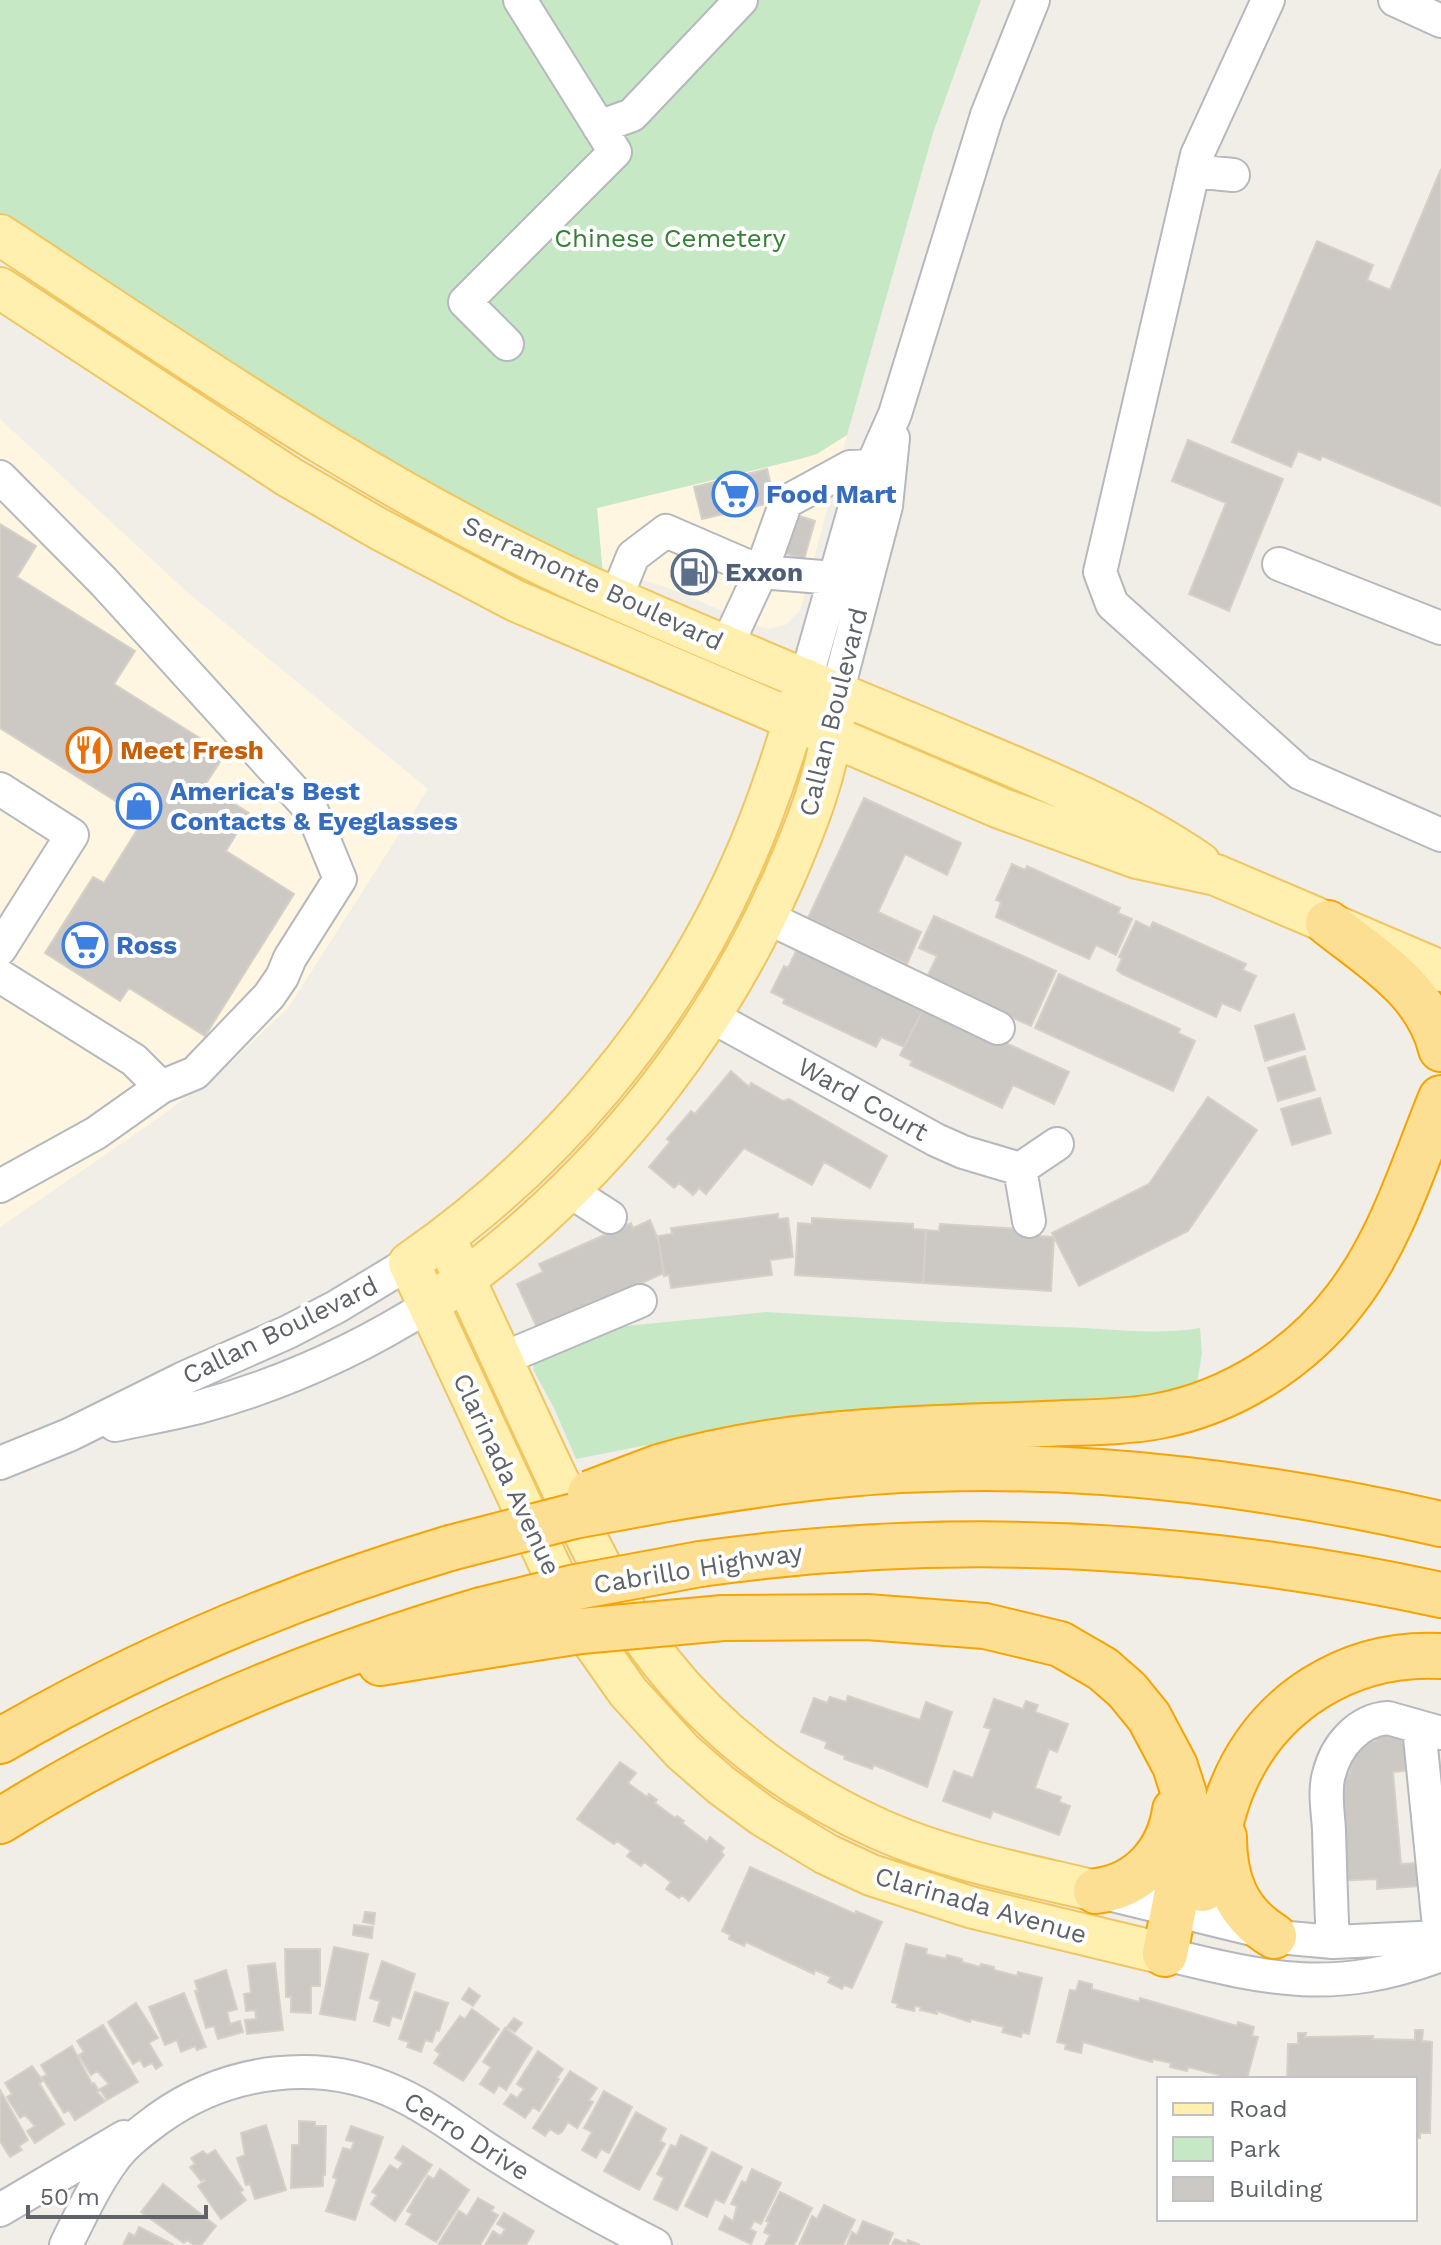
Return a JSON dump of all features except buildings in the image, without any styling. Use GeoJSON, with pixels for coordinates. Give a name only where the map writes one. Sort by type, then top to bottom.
{"type":"FeatureCollection","features":[{"type":"Feature","properties":{"kind":"highway"},"geometry":{"type":"LineString","coordinates":[[1328,923],[1383,966],[1411,993],[1428,1014],[1441,1049]]}},
{"type":"Feature","properties":{"kind":"highway"},"geometry":{"type":"LineString","coordinates":[[0,1741],[94,1689],[222,1628],[318,1590],[450,1548],[574,1516],[666,1482],[735,1448],[798,1438],[894,1430],[1135,1419],[1180,1411],[1225,1395],[1289,1356],[1328,1321],[1346,1299],[1387,1229],[1441,1098]]}},
{"type":"Feature","properties":{"kind":"highway"},"geometry":{"type":"LineString","coordinates":[[666,1482],[775,1482],[929,1469],[1047,1469],[1239,1484],[1441,1524]]}},
{"type":"Feature","properties":{"kind":"highway","name":"Cabrillo Highway"},"geometry":{"type":"LineString","coordinates":[[0,1821],[155,1735],[294,1673],[389,1639],[489,1627],[596,1583],[700,1564],[884,1545],[986,1543],[1087,1546],[1242,1561],[1340,1575],[1441,1595]]}},
{"type":"Feature","properties":{"kind":"highway"},"geometry":{"type":"LineString","coordinates":[[489,1627],[581,1631],[723,1618],[891,1618],[985,1626],[1038,1637],[1070,1649],[1116,1679],[1141,1707],[1180,1779],[1188,1825],[1182,1913],[1165,1954]]}},
{"type":"Feature","properties":{"kind":"highway"},"geometry":{"type":"LineString","coordinates":[[1182,1913],[1201,1895],[1223,1812],[1237,1776],[1272,1723],[1319,1684],[1353,1668],[1407,1656],[1441,1656]]}},
{"type":"Feature","properties":{"kind":"highway"},"geometry":{"type":"LineString","coordinates":[[1096,1891],[1119,1886],[1135,1878],[1149,1867],[1166,1843],[1173,1819],[1175,1795],[1164,1745]]}},
{"type":"Feature","properties":{"kind":"highway"},"geometry":{"type":"LineString","coordinates":[[1237,1776],[1225,1826],[1227,1876],[1244,1910],[1257,1925],[1274,1936]]}},
{"type":"Feature","properties":{"kind":"main road","name":"Serramonte Boulevard"},"geometry":{"type":"LineString","coordinates":[[0,235],[356,466],[496,542],[616,598],[1055,785],[1149,830],[1216,875],[1441,971]]}},
{"type":"Feature","properties":{"kind":"main road","name":"Serramonte Boulevard"},"geometry":{"type":"LineString","coordinates":[[0,288],[256,456],[379,529],[516,601],[1039,823],[1137,858],[1216,875]]}},
{"type":"Feature","properties":{"kind":"main road","name":"Callan Boulevard"},"geometry":{"type":"LineString","coordinates":[[409,1263],[498,1194],[557,1138],[613,1074],[659,1012],[688,969],[739,871],[760,821],[794,721],[822,686]]}},
{"type":"Feature","properties":{"kind":"main road","name":"Callan Boulevard"},"geometry":{"type":"LineString","coordinates":[[429,1305],[465,1280],[568,1190],[649,1101],[711,1016],[766,917],[810,815],[832,737],[822,686]]}},
{"type":"Feature","properties":{"kind":"main road","name":"Clarinada Avenue"},"geometry":{"type":"LineString","coordinates":[[445,1238],[587,1538],[645,1640],[677,1681],[732,1736],[773,1769],[816,1797],[885,1831],[958,1857],[1096,1891]]}},
{"type":"Feature","properties":{"kind":"main road","name":"Clarinada Avenue"},"geometry":{"type":"LineString","coordinates":[[409,1263],[571,1611],[628,1692],[700,1768],[774,1823],[826,1854],[871,1875],[970,1907],[1165,1954]]}},
{"type":"Feature","properties":{"kind":"street"},"geometry":{"type":"LineString","coordinates":[[507,344],[465,302],[615,152],[520,0]]}},
{"type":"Feature","properties":{"kind":"street"},"geometry":{"type":"LineString","coordinates":[[599,127],[632,115],[741,0]]}},
{"type":"Feature","properties":{"kind":"street","name":"Callan Boulevard"},"geometry":{"type":"LineString","coordinates":[[822,686],[834,578],[857,500],[895,414],[987,115],[1033,0]]}},
{"type":"Feature","properties":{"kind":"street"},"geometry":{"type":"LineString","coordinates":[[1268,0],[1197,155],[1100,572],[1112,604],[1300,773],[1441,835]]}},
{"type":"Feature","properties":{"kind":"street"},"geometry":{"type":"LineString","coordinates":[[1395,0],[1441,21]]}},
{"type":"Feature","properties":{"kind":"street"},"geometry":{"type":"LineString","coordinates":[[1193,171],[1233,175]]}},
{"type":"Feature","properties":{"kind":"street","name":"Callan Boulevard"},"geometry":{"type":"LineString","coordinates":[[822,686],[886,506],[895,414]]}},
{"type":"Feature","properties":{"kind":"street"},"geometry":{"type":"LineString","coordinates":[[727,645],[761,572],[786,502],[850,467],[872,466]]}},
{"type":"Feature","properties":{"kind":"street"},"geometry":{"type":"LineString","coordinates":[[0,477],[104,582],[312,811],[340,879],[269,996],[195,1073],[161,1087],[96,1133],[0,1186]]}},
{"type":"Feature","properties":{"kind":"street"},"geometry":{"type":"LineString","coordinates":[[616,598],[633,556],[666,531],[761,572],[834,578]]}},
{"type":"Feature","properties":{"kind":"street"},"geometry":{"type":"LineString","coordinates":[[1279,564],[1441,628]]}},
{"type":"Feature","properties":{"kind":"street"},"geometry":{"type":"LineString","coordinates":[[0,789],[72,835],[0,949]]}},
{"type":"Feature","properties":{"kind":"street"},"geometry":{"type":"LineString","coordinates":[[766,917],[998,1028]]}},
{"type":"Feature","properties":{"kind":"street"},"geometry":{"type":"LineString","coordinates":[[0,976],[134,1060],[161,1087]]}},
{"type":"Feature","properties":{"kind":"street","name":"Ward Court"},"geometry":{"type":"LineString","coordinates":[[711,1016],[936,1140],[963,1152],[1020,1169]]}},
{"type":"Feature","properties":{"kind":"street"},"geometry":{"type":"LineString","coordinates":[[1029,1221],[1020,1169],[1057,1144]]}},
{"type":"Feature","properties":{"kind":"street"},"geometry":{"type":"LineString","coordinates":[[568,1190],[610,1217]]}},
{"type":"Feature","properties":{"kind":"street","name":"Callan Boulevard"},"geometry":{"type":"LineString","coordinates":[[0,1463],[69,1435],[313,1319],[409,1263]]}},
{"type":"Feature","properties":{"kind":"street"},"geometry":{"type":"LineString","coordinates":[[502,1359],[640,1301]]}},
{"type":"Feature","properties":{"kind":"street","name":"Callan Boulevard"},"geometry":{"type":"LineString","coordinates":[[69,1435],[196,1408],[236,1396],[335,1357],[429,1305]]}},
{"type":"Feature","properties":{"kind":"street"},"geometry":{"type":"LineString","coordinates":[[1333,1942],[1327,1785],[1334,1760],[1353,1732],[1368,1722],[1388,1718],[1430,1730],[1441,1937]]}},
{"type":"Feature","properties":{"kind":"street","name":"Clarinada Avenue"},"geometry":{"type":"LineString","coordinates":[[1096,1891],[1274,1936],[1333,1942],[1441,1937]]}},
{"type":"Feature","properties":{"kind":"street","name":"Clarinada Avenue"},"geometry":{"type":"LineString","coordinates":[[1165,1954],[1258,1976],[1307,1981],[1374,1975],[1441,1955]]}},
{"type":"Feature","properties":{"kind":"street","name":"Cerro Drive"},"geometry":{"type":"LineString","coordinates":[[0,2210],[175,2107],[218,2086],[264,2074],[308,2071],[354,2078],[397,2093],[435,2113],[530,2175],[655,2245]]}},
{"type":"Feature","properties":{"kind":"street","name":"Cerro Drive"},"geometry":{"type":"LineString","coordinates":[[66,2245],[114,2158],[140,2132],[175,2107]]}},
{"type":"Feature","properties":{"kind":"shaded area"},"geometry":{"type":"Polygon","coordinates":[[[0,419],[187,592],[428,789],[288,1008],[230,1063],[160,1117],[0,1227],[0,419]]]}},
{"type":"Feature","properties":{"kind":"shaded area"},"geometry":{"type":"Polygon","coordinates":[[[847,435],[800,611],[785,625],[768,629],[668,588],[602,567],[597,508],[800,459],[847,435]]]}},
{"type":"Feature","properties":{"kind":"green space","name":"Chinese Cemetery"},"geometry":{"type":"Polygon","coordinates":[[[0,0],[981,0],[933,133],[847,435],[817,454],[800,459],[597,508],[603,575],[371,457],[0,215],[0,0]]]}},
{"type":"Feature","properties":{"kind":"green space"},"geometry":{"type":"Polygon","coordinates":[[[766,1312],[1130,1331],[1200,1328],[1202,1353],[1197,1383],[1142,1402],[738,1427],[576,1459],[533,1363],[616,1327],[766,1312]]]}},
{"type":"Feature","properties":{"kind":"place","name":"Food Mart"},"geometry":{"type":"Point","coordinates":[735,494]}},
{"type":"Feature","properties":{"kind":"place","name":"Exxon"},"geometry":{"type":"Point","coordinates":[694,572]}},
{"type":"Feature","properties":{"kind":"place","name":"Meet Fresh"},"geometry":{"type":"Point","coordinates":[89,750]}},
{"type":"Feature","properties":{"kind":"place","name":"America's Best Contacts & Eyeglasses"},"geometry":{"type":"Point","coordinates":[139,806]}},
{"type":"Feature","properties":{"kind":"place","name":"Ross"},"geometry":{"type":"Point","coordinates":[85,945]}}]}
